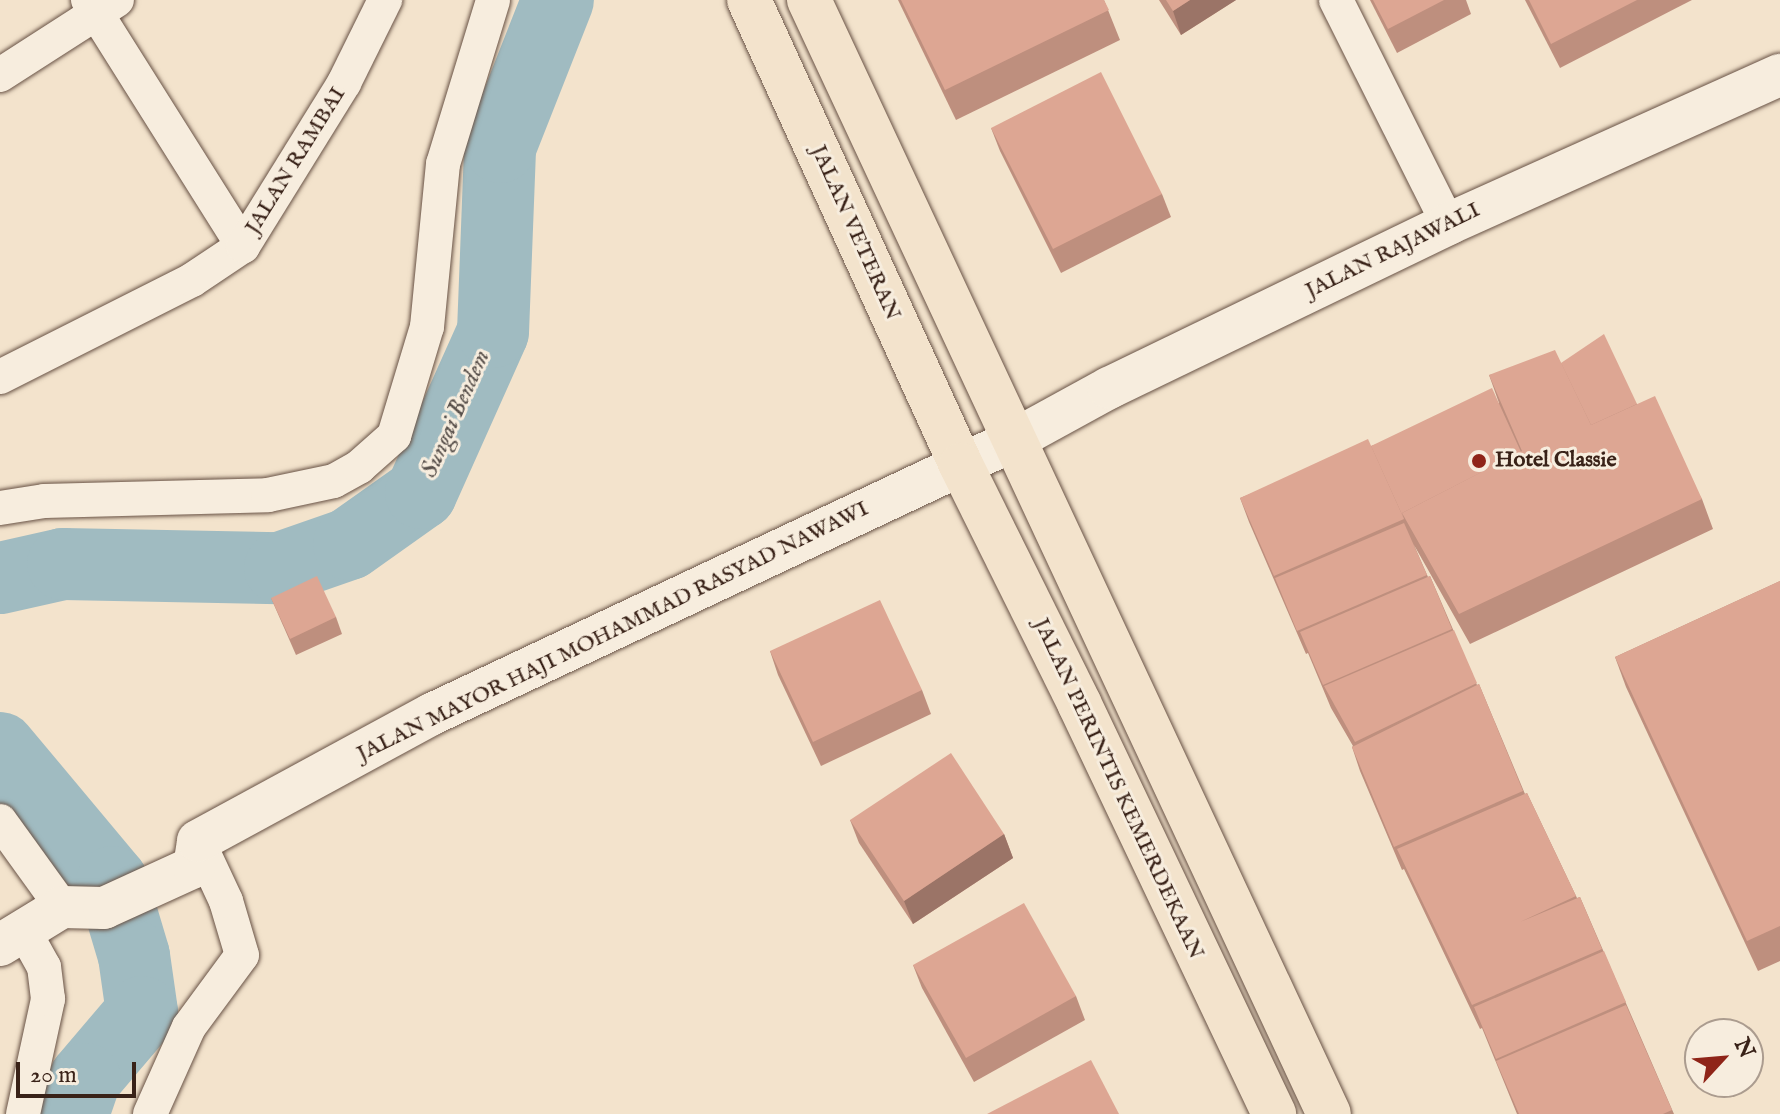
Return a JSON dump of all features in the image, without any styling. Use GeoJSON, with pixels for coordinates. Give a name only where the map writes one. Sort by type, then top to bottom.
{"type":"FeatureCollection","features":[{"type":"Feature","properties":{"kind":"highway","name":"JALAN VETERAN"},"geometry":{"type":"LineString","coordinates":[[749,0],[961,465]]}},
{"type":"Feature","properties":{"kind":"highway"},"geometry":{"type":"LineString","coordinates":[[809,0],[1329,1114]]}},
{"type":"Feature","properties":{"kind":"highway","name":"JALAN PERINTIS KEMERDEKAAN"},"geometry":{"type":"LineString","coordinates":[[961,465],[1079,703],[1274,1114]]}},
{"type":"Feature","properties":{"kind":"street","name":"JALAN RAMBAI"},"geometry":{"type":"LineString","coordinates":[[0,377],[192,280],[243,246],[344,83],[385,0]]}},
{"type":"Feature","properties":{"kind":"street"},"geometry":{"type":"LineString","coordinates":[[0,508],[44,501],[268,495],[334,481],[359,467],[394,436],[427,327],[443,164],[493,0]]}},
{"type":"Feature","properties":{"kind":"street"},"geometry":{"type":"LineString","coordinates":[[1336,0],[1448,224]]}},
{"type":"Feature","properties":{"kind":"street"},"geometry":{"type":"LineString","coordinates":[[0,75],[100,5],[243,246]]}},
{"type":"Feature","properties":{"kind":"street","name":"JALAN RAJAWALI"},"geometry":{"type":"LineString","coordinates":[[1012,439],[1109,388],[1448,224],[1780,75]]}},
{"type":"Feature","properties":{"kind":"street","name":"JALAN MAYOR HAJI MOHAMMAD RASYAD NAWAWI"},"geometry":{"type":"LineString","coordinates":[[62,907],[104,908],[432,714],[1012,439]]}},
{"type":"Feature","properties":{"kind":"street"},"geometry":{"type":"LineString","coordinates":[[0,821],[62,907],[12,938],[44,967],[48,999],[23,1114]]}},
{"type":"Feature","properties":{"kind":"street"},"geometry":{"type":"LineString","coordinates":[[150,1114],[189,1027],[242,955],[226,901],[196,854]]}},
{"type":"Feature","properties":{"kind":"building"},"geometry":{"type":"Polygon","coordinates":[[[901,0],[1104,0],[1109,10],[945,90],[901,0]]]}},
{"type":"Feature","properties":{"kind":"building"},"geometry":{"type":"Polygon","coordinates":[[[1166,0],[1190,0],[1173,11],[1166,0]]]}},
{"type":"Feature","properties":{"kind":"building"},"geometry":{"type":"Polygon","coordinates":[[[1373,0],[1444,0],[1388,29],[1373,0]]]}},
{"type":"Feature","properties":{"kind":"building"},"geometry":{"type":"Polygon","coordinates":[[[1529,0],[1637,0],[1551,44],[1529,0]]]}},
{"type":"Feature","properties":{"kind":"building"},"geometry":{"type":"Polygon","coordinates":[[[1101,72],[1162,194],[1053,249],[991,128],[1101,72]]]}},
{"type":"Feature","properties":{"kind":"building"},"geometry":{"type":"Polygon","coordinates":[[[1604,334],[1637,404],[1591,425],[1561,363],[1604,334]]]}},
{"type":"Feature","properties":{"kind":"building"},"geometry":{"type":"Polygon","coordinates":[[[1555,350],[1591,425],[1655,396],[1702,499],[1459,614],[1402,513],[1522,451],[1489,375],[1555,350]]]}},
{"type":"Feature","properties":{"kind":"building"},"geometry":{"type":"Polygon","coordinates":[[[1492,388],[1521,452],[1402,513],[1404,519],[1371,446],[1492,388]]]}},
{"type":"Feature","properties":{"kind":"building"},"geometry":{"type":"Polygon","coordinates":[[[1368,439],[1404,519],[1274,576],[1240,498],[1368,439]]]}},
{"type":"Feature","properties":{"kind":"building"},"geometry":{"type":"Polygon","coordinates":[[[1404,523],[1427,575],[1297,631],[1275,578],[1404,523]]]}},
{"type":"Feature","properties":{"kind":"building"},"geometry":{"type":"Polygon","coordinates":[[[317,576],[336,617],[290,639],[271,598],[317,576]]]}},
{"type":"Feature","properties":{"kind":"building"},"geometry":{"type":"Polygon","coordinates":[[[1430,576],[1452,629],[1323,685],[1300,632],[1430,576]]]}},
{"type":"Feature","properties":{"kind":"building"},"geometry":{"type":"Polygon","coordinates":[[[1780,581],[1780,926],[1747,941],[1615,657],[1780,581]]]}},
{"type":"Feature","properties":{"kind":"building"},"geometry":{"type":"Polygon","coordinates":[[[880,600],[922,690],[813,742],[770,651],[880,600]]]}},
{"type":"Feature","properties":{"kind":"building"},"geometry":{"type":"Polygon","coordinates":[[[1454,630],[1477,683],[1355,742],[1324,686],[1454,630]]]}},
{"type":"Feature","properties":{"kind":"building"},"geometry":{"type":"Polygon","coordinates":[[[1479,684],[1523,791],[1394,847],[1352,747],[1479,684]]]}},
{"type":"Feature","properties":{"kind":"building"},"geometry":{"type":"Polygon","coordinates":[[[951,753],[1004,834],[904,901],[850,820],[951,753]]]}},
{"type":"Feature","properties":{"kind":"building"},"geometry":{"type":"Polygon","coordinates":[[[1527,793],[1576,896],[1520,922],[1580,897],[1602,949],[1472,1005],[1397,849],[1527,793]]]}},
{"type":"Feature","properties":{"kind":"building"},"geometry":{"type":"Polygon","coordinates":[[[1024,903],[1076,996],[966,1058],[913,965],[1024,903]]]}},
{"type":"Feature","properties":{"kind":"building"},"geometry":{"type":"Polygon","coordinates":[[[1604,951],[1626,1002],[1496,1059],[1474,1007],[1604,951]]]}},
{"type":"Feature","properties":{"kind":"building"},"geometry":{"type":"Polygon","coordinates":[[[1626,1005],[1672,1110],[1663,1114],[1519,1114],[1496,1061],[1626,1005]]]}},
{"type":"Feature","properties":{"kind":"building"},"geometry":{"type":"Polygon","coordinates":[[[1091,1060],[1119,1114],[987,1114],[1091,1060]]]}},
{"type":"Feature","properties":{"kind":"waterway","name":"Sungai Bendem"},"geometry":{"type":"LineString","coordinates":[[0,578],[63,564],[280,568],[349,544],[421,493],[493,332],[500,147],[558,0]]}},
{"type":"Feature","properties":{"kind":"waterway","name":"Sungai Bendem"},"geometry":{"type":"LineString","coordinates":[[0,748],[112,882],[134,956],[142,1012],[85,1079],[73,1114]]}},
{"type":"Feature","properties":{"kind":"place","name":"Hotel Classie"},"geometry":{"type":"Point","coordinates":[1479,461]}}]}
